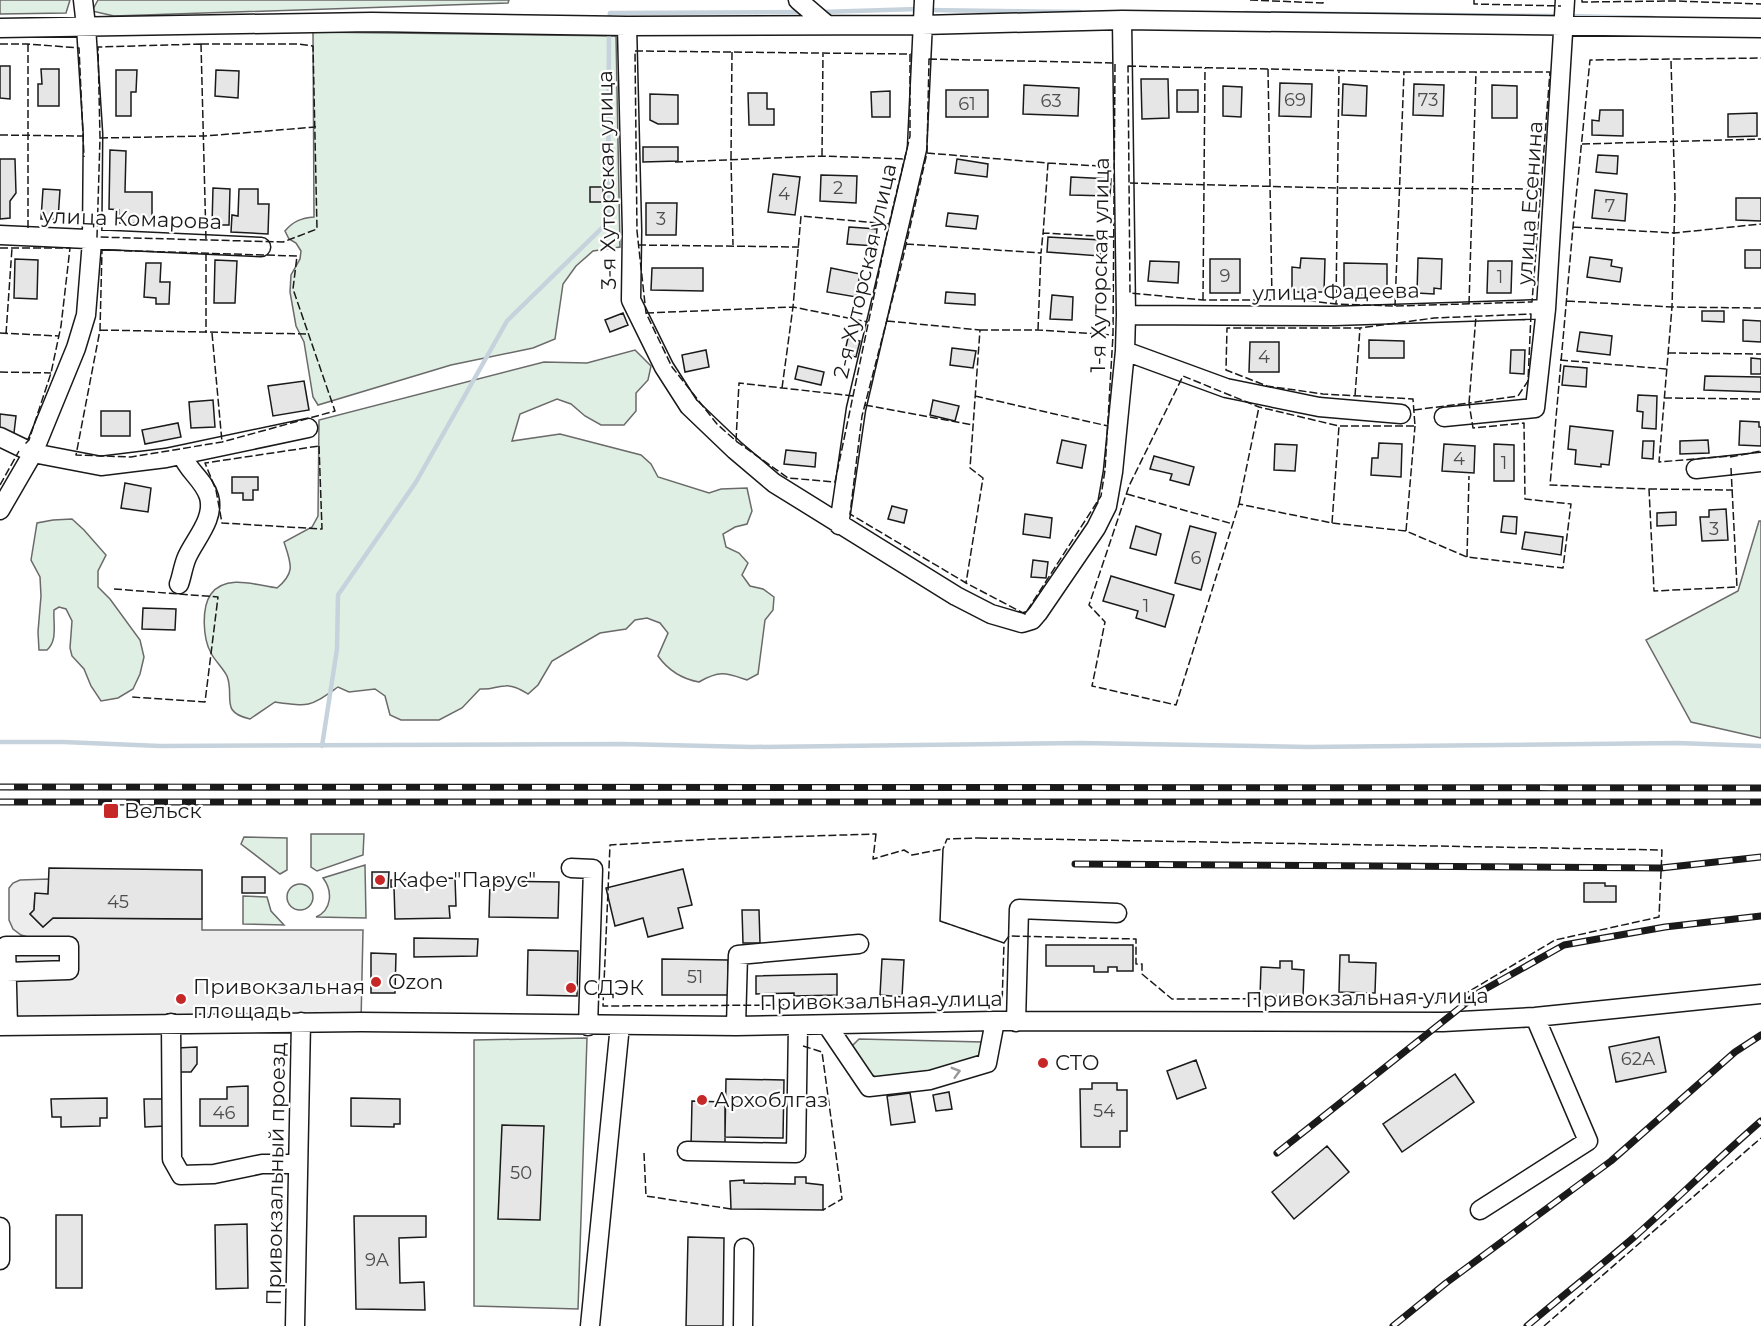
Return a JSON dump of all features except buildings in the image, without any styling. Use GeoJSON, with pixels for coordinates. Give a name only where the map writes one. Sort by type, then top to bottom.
{"type":"FeatureCollection","features":[{"type":"Feature","properties":{"kind":"street"},"geometry":{"type":"LineString","coordinates":[[0,510],[33,453],[76,348],[86,315],[92,241],[93,134],[83,0]]}},
{"type":"Feature","properties":{"kind":"street"},"geometry":{"type":"LineString","coordinates":[[798,0],[826,24]]}},
{"type":"Feature","properties":{"kind":"street","name":"2-я Хуторская улица"},"geometry":{"type":"LineString","coordinates":[[839,525],[856,409],[917,149],[924,0]]}},
{"type":"Feature","properties":{"kind":"street","name":"улица Есенина"},"geometry":{"type":"LineString","coordinates":[[1444,417],[1535,408],[1546,309],[1565,0]]}},
{"type":"Feature","properties":{"kind":"street"},"geometry":{"type":"LineString","coordinates":[[0,28],[372,22],[627,26],[922,25],[1122,20],[1761,28]]}},
{"type":"Feature","properties":{"kind":"street","name":"1-я Хуторская улица"},"geometry":{"type":"LineString","coordinates":[[1022,623],[1032,620],[1038,613],[1096,528],[1107,506],[1113,472],[1125,351],[1126,315],[1122,20]]}},
{"type":"Feature","properties":{"kind":"street","name":"3-я Хуторская улица"},"geometry":{"type":"LineString","coordinates":[[627,26],[633,231],[631,300],[664,367],[689,406],[774,483],[956,596],[991,614],[1022,623]]}},
{"type":"Feature","properties":{"kind":"street","name":"улица Комарова"},"geometry":{"type":"LineString","coordinates":[[0,236],[261,247]]}},
{"type":"Feature","properties":{"kind":"street","name":"улица Фадеева"},"geometry":{"type":"LineString","coordinates":[[1126,315],[1334,316],[1546,309]]}},
{"type":"Feature","properties":{"kind":"street"},"geometry":{"type":"LineString","coordinates":[[1125,351],[1226,388],[1318,407],[1401,414]]}},
{"type":"Feature","properties":{"kind":"street"},"geometry":{"type":"LineString","coordinates":[[0,437],[33,453],[101,466],[182,455],[308,428]]}},
{"type":"Feature","properties":{"kind":"street"},"geometry":{"type":"LineString","coordinates":[[179,584],[187,558],[209,511],[209,499],[201,482],[186,465],[182,455]]}},
{"type":"Feature","properties":{"kind":"street"},"geometry":{"type":"LineString","coordinates":[[1696,470],[1761,462]]}},
{"type":"Feature","properties":{"kind":"street"},"geometry":{"type":"LineString","coordinates":[[571,868],[593,869],[588,1026]]}},
{"type":"Feature","properties":{"kind":"street"},"geometry":{"type":"LineString","coordinates":[[1016,1022],[1020,909],[1118,913]]}},
{"type":"Feature","properties":{"kind":"street"},"geometry":{"type":"LineString","coordinates":[[736,1026],[738,954],[859,944]]}},
{"type":"Feature","properties":{"kind":"street"},"geometry":{"type":"LineString","coordinates":[[4,1026],[6,972]]}},
{"type":"Feature","properties":{"kind":"street","name":"Привокзальная улица"},"geometry":{"type":"LineString","coordinates":[[4,1026],[301,1022],[588,1026],[798,1026],[995,1021],[1443,1022],[1535,1017],[1761,994]]}},
{"type":"Feature","properties":{"kind":"street"},"geometry":{"type":"LineString","coordinates":[[1480,1210],[1588,1141],[1535,1017]]}},
{"type":"Feature","properties":{"kind":"street"},"geometry":{"type":"LineString","coordinates":[[827,1025],[869,1087],[930,1080],[987,1063],[995,1021]]}},
{"type":"Feature","properties":{"kind":"street","name":"Привокзальный проезд"},"geometry":{"type":"LineString","coordinates":[[295,1326],[301,1022]]}},
{"type":"Feature","properties":{"kind":"street"},"geometry":{"type":"LineString","coordinates":[[171,1023],[172,1159],[181,1175],[214,1174],[262,1164],[298,1164]]}},
{"type":"Feature","properties":{"kind":"street"},"geometry":{"type":"LineString","coordinates":[[590,1326],[620,1025]]}},
{"type":"Feature","properties":{"kind":"street"},"geometry":{"type":"LineString","coordinates":[[687,1151],[796,1153],[790,1048],[798,1026]]}},
{"type":"Feature","properties":{"kind":"street"},"geometry":{"type":"LineString","coordinates":[[0,1227],[0,1260]]}},
{"type":"Feature","properties":{"kind":"street"},"geometry":{"type":"LineString","coordinates":[[743,1326],[744,1248]]}},
{"type":"Feature","properties":{"kind":"green space"},"geometry":{"type":"Polygon","coordinates":[[[0,0],[70,0],[66,13],[0,14],[0,0]]]}},
{"type":"Feature","properties":{"kind":"green space"},"geometry":{"type":"Polygon","coordinates":[[[98,0],[509,0],[508,3],[114,16],[92,11],[98,0]]]}},
{"type":"Feature","properties":{"kind":"green space"},"geometry":{"type":"Polygon","coordinates":[[[313,32],[616,36],[620,247],[593,251],[576,266],[563,284],[555,339],[533,348],[451,365],[318,405],[313,397],[304,342],[296,326],[290,292],[291,275],[300,259],[301,251],[296,243],[289,239],[285,231],[298,221],[314,217],[313,32]]]}},
{"type":"Feature","properties":{"kind":"green space"},"geometry":{"type":"Polygon","coordinates":[[[635,350],[651,366],[648,380],[636,393],[636,411],[624,425],[601,425],[585,416],[571,404],[557,399],[520,414],[512,441],[560,434],[641,455],[651,464],[658,477],[709,493],[721,489],[747,488],[752,511],[747,524],[735,527],[723,534],[726,547],[739,553],[748,563],[742,575],[750,586],[763,589],[774,597],[773,610],[765,620],[758,674],[747,680],[728,674],[718,674],[699,682],[681,676],[671,670],[658,656],[668,633],[660,623],[647,618],[635,620],[626,629],[600,633],[552,661],[538,685],[528,694],[508,686],[480,689],[462,708],[439,720],[401,720],[390,715],[385,696],[375,689],[349,692],[338,687],[309,704],[275,702],[250,719],[234,712],[230,703],[227,676],[213,656],[206,640],[204,615],[208,600],[217,588],[225,584],[242,582],[277,588],[287,577],[290,562],[284,542],[312,527],[318,516],[319,420],[544,362],[587,363],[635,350]]]}},
{"type":"Feature","properties":{"kind":"green space"},"geometry":{"type":"Polygon","coordinates":[[[72,519],[106,555],[98,571],[98,587],[110,599],[140,640],[144,657],[140,674],[133,689],[118,698],[101,701],[84,669],[72,656],[70,648],[72,621],[66,609],[59,607],[54,610],[53,642],[47,650],[39,650],[40,577],[31,560],[37,523],[72,519]]]}},
{"type":"Feature","properties":{"kind":"green space"},"geometry":{"type":"Polygon","coordinates":[[[1759,521],[1761,521],[1761,738],[1691,722],[1646,640],[1738,591],[1759,521]]]}},
{"type":"Feature","properties":{"kind":"green space"},"geometry":{"type":"Polygon","coordinates":[[[311,834],[364,834],[363,855],[317,871],[311,867],[311,834]]]}},
{"type":"Feature","properties":{"kind":"green space"},"geometry":{"type":"Polygon","coordinates":[[[244,837],[287,838],[287,870],[280,874],[241,844],[244,837]]]}},
{"type":"Feature","properties":{"kind":"green space"},"geometry":{"type":"Polygon","coordinates":[[[365,865],[366,918],[316,917],[325,910],[329,900],[328,889],[323,878],[365,865]]]}},
{"type":"Feature","properties":{"kind":"green space"},"geometry":{"type":"Polygon","coordinates":[[[300,884],[309,888],[313,897],[309,906],[300,910],[291,906],[287,897],[291,888],[300,884]]]}},
{"type":"Feature","properties":{"kind":"green space"},"geometry":{"type":"Polygon","coordinates":[[[243,896],[267,897],[271,911],[284,925],[243,924],[243,896]]]}},
{"type":"Feature","properties":{"kind":"green space"},"geometry":{"type":"Polygon","coordinates":[[[587,1038],[578,1309],[474,1306],[474,1040],[587,1038]]]}},
{"type":"Feature","properties":{"kind":"green space"},"geometry":{"type":"Polygon","coordinates":[[[859,1039],[983,1042],[983,1056],[974,1063],[883,1080],[872,1075],[860,1063],[852,1046],[859,1039]]]}},
{"type":"Feature","properties":{"kind":"shaded area","name":"Привокзальная площадь"},"geometry":{"type":"Polygon","coordinates":[[[49,879],[48,894],[35,894],[34,910],[30,914],[43,927],[53,918],[202,919],[202,930],[363,930],[361,1022],[0,1026],[0,938],[28,937],[13,929],[9,920],[9,888],[20,880],[49,879]]]}},
{"type":"Feature","properties":{"kind":"waterway"},"geometry":{"type":"LineString","coordinates":[[822,12],[918,9]]}},
{"type":"Feature","properties":{"kind":"waterway"},"geometry":{"type":"LineString","coordinates":[[927,10],[1080,12]]}},
{"type":"Feature","properties":{"kind":"waterway"},"geometry":{"type":"LineString","coordinates":[[609,23],[610,13],[804,12]]}},
{"type":"Feature","properties":{"kind":"waterway"},"geometry":{"type":"LineString","coordinates":[[1245,13],[1560,16]]}},
{"type":"Feature","properties":{"kind":"waterway"},"geometry":{"type":"LineString","coordinates":[[1569,16],[1653,18]]}},
{"type":"Feature","properties":{"kind":"waterway"},"geometry":{"type":"LineString","coordinates":[[322,746],[337,649],[338,595],[416,482],[507,321],[608,222],[609,31]]}},
{"type":"Feature","properties":{"kind":"waterway"},"geometry":{"type":"LineString","coordinates":[[0,742],[160,746],[621,744],[752,747],[1081,743],[1308,747],[1677,743],[1761,746]]}},
{"type":"Feature","properties":{"kind":"railway"},"geometry":{"type":"LineString","coordinates":[[0,787],[1761,788]]}},
{"type":"Feature","properties":{"kind":"railway"},"geometry":{"type":"LineString","coordinates":[[0,802],[1761,802]]}},
{"type":"Feature","properties":{"kind":"railway"},"geometry":{"type":"LineString","coordinates":[[1075,864],[1661,868],[1761,857]]}},
{"type":"Feature","properties":{"kind":"railway"},"geometry":{"type":"LineString","coordinates":[[1277,1153],[1480,992],[1564,945],[1665,927],[1761,916]]}},
{"type":"Feature","properties":{"kind":"railway"},"geometry":{"type":"LineString","coordinates":[[1393,1326],[1446,1283],[1611,1161],[1735,1052],[1761,1035]]}},
{"type":"Feature","properties":{"kind":"railway"},"geometry":{"type":"LineString","coordinates":[[1527,1326],[1633,1238],[1761,1121]]}},
{"type":"Feature","properties":{"kind":"fence"},"geometry":{"type":"LineString","coordinates":[[1250,0],[1323,3],[1323,0]]}},
{"type":"Feature","properties":{"kind":"fence"},"geometry":{"type":"LineString","coordinates":[[1474,0],[1474,4],[1561,6]]}},
{"type":"Feature","properties":{"kind":"fence"},"geometry":{"type":"LineString","coordinates":[[1582,0],[1582,2],[1676,1],[1761,4]]}},
{"type":"Feature","properties":{"kind":"fence"},"geometry":{"type":"LineString","coordinates":[[0,44],[79,48],[84,157]]}},
{"type":"Feature","properties":{"kind":"fence"},"geometry":{"type":"LineString","coordinates":[[28,44],[28,231]]}},
{"type":"Feature","properties":{"kind":"fence"},"geometry":{"type":"LineString","coordinates":[[201,44],[313,46],[317,229],[283,242],[97,237],[100,138],[98,47],[201,44]]}},
{"type":"Feature","properties":{"kind":"fence"},"geometry":{"type":"LineString","coordinates":[[201,44],[206,240]]}},
{"type":"Feature","properties":{"kind":"fence"},"geometry":{"type":"LineString","coordinates":[[635,51],[910,54],[910,136],[889,224],[835,482],[788,478],[736,441],[717,424],[672,367],[646,313],[637,231],[635,51]]}},
{"type":"Feature","properties":{"kind":"fence"},"geometry":{"type":"LineString","coordinates":[[732,52],[733,245]]}},
{"type":"Feature","properties":{"kind":"fence"},"geometry":{"type":"LineString","coordinates":[[822,156],[823,53]]}},
{"type":"Feature","properties":{"kind":"fence"},"geometry":{"type":"LineString","coordinates":[[1731,468],[1737,587],[1654,591],[1649,489],[1550,485],[1590,60],[1761,58]]}},
{"type":"Feature","properties":{"kind":"fence"},"geometry":{"type":"LineString","coordinates":[[929,59],[1115,63],[1113,335],[1105,470],[1101,496],[1025,614],[966,583],[850,514],[862,416],[902,262],[927,153],[929,59]]}},
{"type":"Feature","properties":{"kind":"fence"},"geometry":{"type":"LineString","coordinates":[[1671,61],[1675,197],[1672,307],[1659,462],[1730,456]]}},
{"type":"Feature","properties":{"kind":"fence"},"geometry":{"type":"LineString","coordinates":[[1128,66],[1404,72],[1550,72],[1532,302],[1395,306],[1336,304],[1303,300],[1203,300],[1130,293],[1128,66]]}},
{"type":"Feature","properties":{"kind":"fence"},"geometry":{"type":"LineString","coordinates":[[1203,300],[1205,68]]}},
{"type":"Feature","properties":{"kind":"fence"},"geometry":{"type":"LineString","coordinates":[[1268,69],[1272,299]]}},
{"type":"Feature","properties":{"kind":"fence"},"geometry":{"type":"LineString","coordinates":[[1336,304],[1339,71]]}},
{"type":"Feature","properties":{"kind":"fence"},"geometry":{"type":"LineString","coordinates":[[1395,306],[1404,72]]}},
{"type":"Feature","properties":{"kind":"fence"},"geometry":{"type":"LineString","coordinates":[[1469,304],[1476,72]]}},
{"type":"Feature","properties":{"kind":"fence"},"geometry":{"type":"LineString","coordinates":[[100,138],[205,136],[316,127]]}},
{"type":"Feature","properties":{"kind":"fence"},"geometry":{"type":"LineString","coordinates":[[0,135],[83,136]]}},
{"type":"Feature","properties":{"kind":"fence"},"geometry":{"type":"LineString","coordinates":[[1582,144],[1761,139]]}},
{"type":"Feature","properties":{"kind":"fence"},"geometry":{"type":"LineString","coordinates":[[927,153],[1048,163],[1043,235]]}},
{"type":"Feature","properties":{"kind":"fence"},"geometry":{"type":"LineString","coordinates":[[675,162],[822,156],[906,159]]}},
{"type":"Feature","properties":{"kind":"fence"},"geometry":{"type":"LineString","coordinates":[[1048,163],[1115,167]]}},
{"type":"Feature","properties":{"kind":"fence"},"geometry":{"type":"LineString","coordinates":[[1130,183],[1338,188],[1541,189]]}},
{"type":"Feature","properties":{"kind":"fence"},"geometry":{"type":"LineString","coordinates":[[782,388],[793,307],[801,216],[889,224]]}},
{"type":"Feature","properties":{"kind":"fence"},"geometry":{"type":"LineString","coordinates":[[1573,227],[1674,233],[1761,224]]}},
{"type":"Feature","properties":{"kind":"fence"},"geometry":{"type":"LineString","coordinates":[[906,244],[1041,253],[1043,233],[1114,237]]}},
{"type":"Feature","properties":{"kind":"fence"},"geometry":{"type":"LineString","coordinates":[[638,245],[799,247]]}},
{"type":"Feature","properties":{"kind":"fence"},"geometry":{"type":"LineString","coordinates":[[0,248],[70,248],[61,326],[51,373],[29,440],[25,444]]}},
{"type":"Feature","properties":{"kind":"fence"},"geometry":{"type":"LineString","coordinates":[[6,334],[12,248]]}},
{"type":"Feature","properties":{"kind":"fence"},"geometry":{"type":"LineString","coordinates":[[102,250],[297,256],[293,289],[335,411],[222,442],[131,457],[76,455],[100,330],[102,250]]}},
{"type":"Feature","properties":{"kind":"fence"},"geometry":{"type":"LineString","coordinates":[[1038,330],[1041,252]]}},
{"type":"Feature","properties":{"kind":"fence"},"geometry":{"type":"LineString","coordinates":[[206,253],[206,333]]}},
{"type":"Feature","properties":{"kind":"fence"},"geometry":{"type":"LineString","coordinates":[[1567,301],[1672,307],[1761,308]]}},
{"type":"Feature","properties":{"kind":"fence"},"geometry":{"type":"LineString","coordinates":[[646,313],[793,307],[868,322]]}},
{"type":"Feature","properties":{"kind":"fence"},"geometry":{"type":"LineString","coordinates":[[1531,314],[1528,381],[1518,396],[1469,403],[1473,428],[1524,423],[1525,499],[1571,504],[1563,568],[1467,557],[1406,531],[1332,523],[1239,504],[1176,705],[1092,686],[1105,622],[1089,605],[1129,486],[1183,376],[1259,407],[1339,426],[1415,426],[1413,399],[1323,394],[1267,386],[1226,370],[1227,328],[1360,328],[1434,318],[1531,314]]}},
{"type":"Feature","properties":{"kind":"fence"},"geometry":{"type":"LineString","coordinates":[[1414,410],[1469,403],[1476,316]]}},
{"type":"Feature","properties":{"kind":"fence"},"geometry":{"type":"LineString","coordinates":[[887,321],[980,330],[970,468],[983,478],[966,583]]}},
{"type":"Feature","properties":{"kind":"fence"},"geometry":{"type":"LineString","coordinates":[[1355,396],[1360,328]]}},
{"type":"Feature","properties":{"kind":"fence"},"geometry":{"type":"LineString","coordinates":[[100,330],[308,334]]}},
{"type":"Feature","properties":{"kind":"fence"},"geometry":{"type":"LineString","coordinates":[[980,330],[1038,330],[1113,335]]}},
{"type":"Feature","properties":{"kind":"fence"},"geometry":{"type":"LineString","coordinates":[[0,333],[59,336]]}},
{"type":"Feature","properties":{"kind":"fence"},"geometry":{"type":"LineString","coordinates":[[212,333],[222,442]]}},
{"type":"Feature","properties":{"kind":"fence"},"geometry":{"type":"LineString","coordinates":[[1668,353],[1761,354]]}},
{"type":"Feature","properties":{"kind":"fence"},"geometry":{"type":"LineString","coordinates":[[1560,360],[1666,369]]}},
{"type":"Feature","properties":{"kind":"fence"},"geometry":{"type":"LineString","coordinates":[[0,372],[51,373]]}},
{"type":"Feature","properties":{"kind":"fence"},"geometry":{"type":"LineString","coordinates":[[736,441],[739,383],[853,396]]}},
{"type":"Feature","properties":{"kind":"fence"},"geometry":{"type":"LineString","coordinates":[[975,396],[1108,426]]}},
{"type":"Feature","properties":{"kind":"fence"},"geometry":{"type":"LineString","coordinates":[[1664,398],[1761,399]]}},
{"type":"Feature","properties":{"kind":"fence"},"geometry":{"type":"LineString","coordinates":[[865,405],[973,425]]}},
{"type":"Feature","properties":{"kind":"fence"},"geometry":{"type":"LineString","coordinates":[[1239,504],[1259,407]]}},
{"type":"Feature","properties":{"kind":"fence"},"geometry":{"type":"LineString","coordinates":[[1332,523],[1339,426]]}},
{"type":"Feature","properties":{"kind":"fence"},"geometry":{"type":"LineString","coordinates":[[1406,531],[1415,426]]}},
{"type":"Feature","properties":{"kind":"fence"},"geometry":{"type":"LineString","coordinates":[[319,446],[322,529],[222,523],[216,490],[205,463],[319,446]]}},
{"type":"Feature","properties":{"kind":"fence"},"geometry":{"type":"LineString","coordinates":[[0,485],[19,451]]}},
{"type":"Feature","properties":{"kind":"fence"},"geometry":{"type":"LineString","coordinates":[[1730,457],[1761,451]]}},
{"type":"Feature","properties":{"kind":"fence"},"geometry":{"type":"LineString","coordinates":[[1467,557],[1469,476]]}},
{"type":"Feature","properties":{"kind":"fence"},"geometry":{"type":"LineString","coordinates":[[1649,489],[1733,490]]}},
{"type":"Feature","properties":{"kind":"fence"},"geometry":{"type":"LineString","coordinates":[[1127,494],[1233,524]]}},
{"type":"Feature","properties":{"kind":"fence"},"geometry":{"type":"LineString","coordinates":[[114,589],[218,597],[205,702],[131,697]]}},
{"type":"Feature","properties":{"kind":"fence"},"geometry":{"type":"LineString","coordinates":[[876,834],[873,859],[904,850],[912,855],[943,849],[940,921],[1004,943],[1002,1004],[603,1006],[610,845],[876,834]]}},
{"type":"Feature","properties":{"kind":"fence"},"geometry":{"type":"LineString","coordinates":[[979,838],[1662,850],[1659,917],[1555,940],[1458,998],[1172,999],[1142,974],[1142,964],[1136,964],[1136,939],[1009,936],[1004,943],[940,921],[943,849],[947,839],[979,838]]}},
{"type":"Feature","properties":{"kind":"fence"},"geometry":{"type":"LineString","coordinates":[[803,1046],[822,1052],[842,1199],[823,1210]]}},
{"type":"Feature","properties":{"kind":"fence"},"geometry":{"type":"LineString","coordinates":[[1544,1326],[1761,1138]]}},
{"type":"Feature","properties":{"kind":"fence"},"geometry":{"type":"LineString","coordinates":[[644,1153],[646,1196],[731,1209]]}},
{"type":"Feature","properties":{"kind":"place","name":"Вельск"},"geometry":{"type":"Point","coordinates":[111,811]}},
{"type":"Feature","properties":{"kind":"place","name":"Кафе \"Парус\""},"geometry":{"type":"Point","coordinates":[380,880]}},
{"type":"Feature","properties":{"kind":"place","name":"Ozon"},"geometry":{"type":"Point","coordinates":[376,982]}},
{"type":"Feature","properties":{"kind":"place","name":"СДЭК"},"geometry":{"type":"Point","coordinates":[571,988]}},
{"type":"Feature","properties":{"kind":"place","name":"Привокзальная площадь"},"geometry":{"type":"Point","coordinates":[181,999]}},
{"type":"Feature","properties":{"kind":"place","name":"СТО"},"geometry":{"type":"Point","coordinates":[1043,1063]}},
{"type":"Feature","properties":{"kind":"place","name":"Архоблгаз"},"geometry":{"type":"Point","coordinates":[702,1100]}}]}
